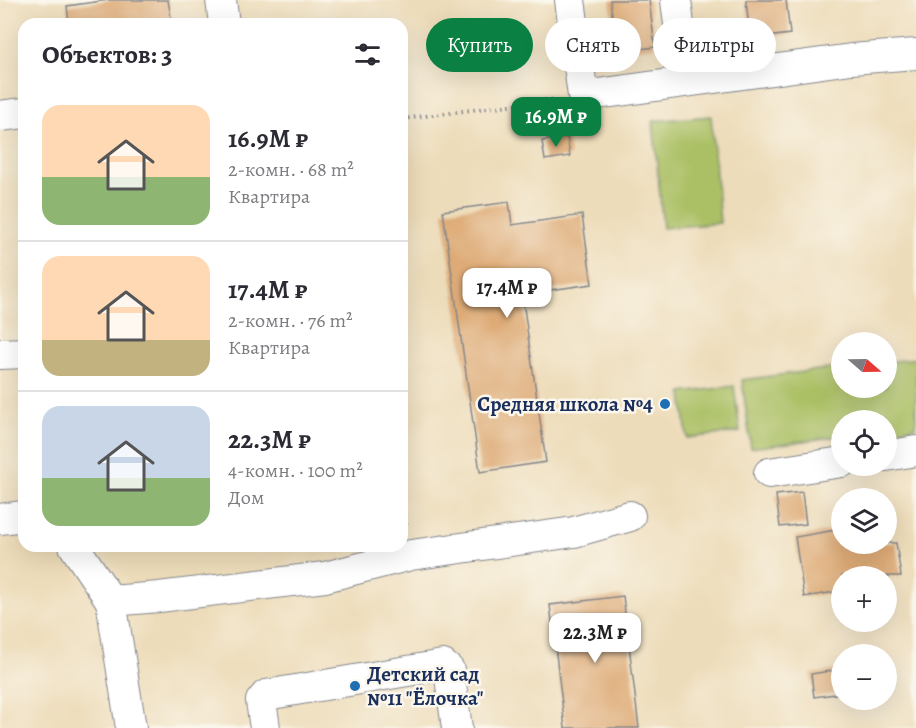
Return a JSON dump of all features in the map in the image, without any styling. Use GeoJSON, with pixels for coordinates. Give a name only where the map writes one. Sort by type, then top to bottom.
{"type":"FeatureCollection","features":[{"type":"Feature","properties":{"kind":"lane"},"geometry":{"type":"LineString","coordinates":[[221,0],[223,18]]}},
{"type":"Feature","properties":{"kind":"lane"},"geometry":{"type":"LineString","coordinates":[[570,0],[583,96],[851,59],[916,54]]}},
{"type":"Feature","properties":{"kind":"lane"},"geometry":{"type":"LineString","coordinates":[[676,0],[686,82]]}},
{"type":"Feature","properties":{"kind":"lane"},"geometry":{"type":"LineString","coordinates":[[0,116],[18,114]]}},
{"type":"Feature","properties":{"kind":"lane"},"geometry":{"type":"LineString","coordinates":[[0,354],[18,353]]}},
{"type":"Feature","properties":{"kind":"lane"},"geometry":{"type":"LineString","coordinates":[[897,455],[916,452]]}},
{"type":"Feature","properties":{"kind":"lane"},"geometry":{"type":"LineString","coordinates":[[769,473],[831,464]]}},
{"type":"Feature","properties":{"kind":"lane"},"geometry":{"type":"LineString","coordinates":[[111,601],[325,577],[411,555],[574,532],[630,516]]}},
{"type":"Feature","properties":{"kind":"lane"},"geometry":{"type":"LineString","coordinates":[[0,519],[18,517]]}},
{"type":"Feature","properties":{"kind":"lane"},"geometry":{"type":"LineString","coordinates":[[78,552],[111,601],[131,728]]}},
{"type":"Feature","properties":{"kind":"lane"},"geometry":{"type":"LineString","coordinates":[[265,728],[261,700],[266,695],[443,665],[449,670],[457,728]]}},
{"type":"Feature","properties":{"kind":"path"},"geometry":{"type":"LineString","coordinates":[[408,117],[583,96]]}},
{"type":"Feature","properties":{"kind":"green space"},"geometry":{"type":"Polygon","coordinates":[[[711,116],[720,223],[663,228],[653,121],[711,116]]]}},
{"type":"Feature","properties":{"kind":"green space"},"geometry":{"type":"Polygon","coordinates":[[[916,358],[916,427],[897,430],[897,410],[831,410],[831,437],[751,448],[742,380],[831,368],[831,398],[897,398],[897,361],[916,358]]]}},
{"type":"Feature","properties":{"kind":"green space"},"geometry":{"type":"Polygon","coordinates":[[[734,386],[740,432],[687,438],[682,393],[734,386]]]}},
{"type":"Feature","properties":{"kind":"building"},"geometry":{"type":"Polygon","coordinates":[[[109,0],[168,0],[171,18],[68,18],[67,6],[109,0]]]}},
{"type":"Feature","properties":{"kind":"building"},"geometry":{"type":"Polygon","coordinates":[[[610,0],[649,0],[653,47],[641,49],[641,18],[612,18],[610,0]]]}},
{"type":"Feature","properties":{"kind":"building"},"geometry":{"type":"Polygon","coordinates":[[[746,0],[786,0],[790,34],[776,36],[776,18],[748,18],[746,0]]]}},
{"type":"Feature","properties":{"kind":"building"},"geometry":{"type":"Polygon","coordinates":[[[567,137],[570,156],[545,160],[542,141],[567,137]]]}},
{"type":"Feature","properties":{"kind":"building","name":"Средняя школа №4"},"geometry":{"type":"Polygon","coordinates":[[[509,202],[512,225],[582,215],[592,284],[522,294],[546,462],[480,472],[443,211],[509,202]]]}},
{"type":"Feature","properties":{"kind":"building"},"geometry":{"type":"Polygon","coordinates":[[[802,492],[806,524],[780,527],[776,495],[802,492]]]}},
{"type":"Feature","properties":{"kind":"building"},"geometry":{"type":"Polygon","coordinates":[[[831,531],[831,554],[897,554],[897,550],[901,576],[897,576],[897,566],[831,566],[831,593],[804,597],[795,537],[831,531]]]}},
{"type":"Feature","properties":{"kind":"building"},"geometry":{"type":"Polygon","coordinates":[[[623,596],[639,728],[565,728],[550,605],[623,596]]]}},
{"type":"Feature","properties":{"kind":"building"},"geometry":{"type":"Polygon","coordinates":[[[831,671],[831,695],[814,697],[811,674],[831,671]]]}},
{"type":"Feature","properties":{"kind":"place","name":"Средняя школа №4"},"geometry":{"type":"Point","coordinates":[665,404]}},
{"type":"Feature","properties":{"kind":"place","name":"Детский сад №11 \"Ёлочка\""},"geometry":{"type":"Point","coordinates":[355,686]}}]}
